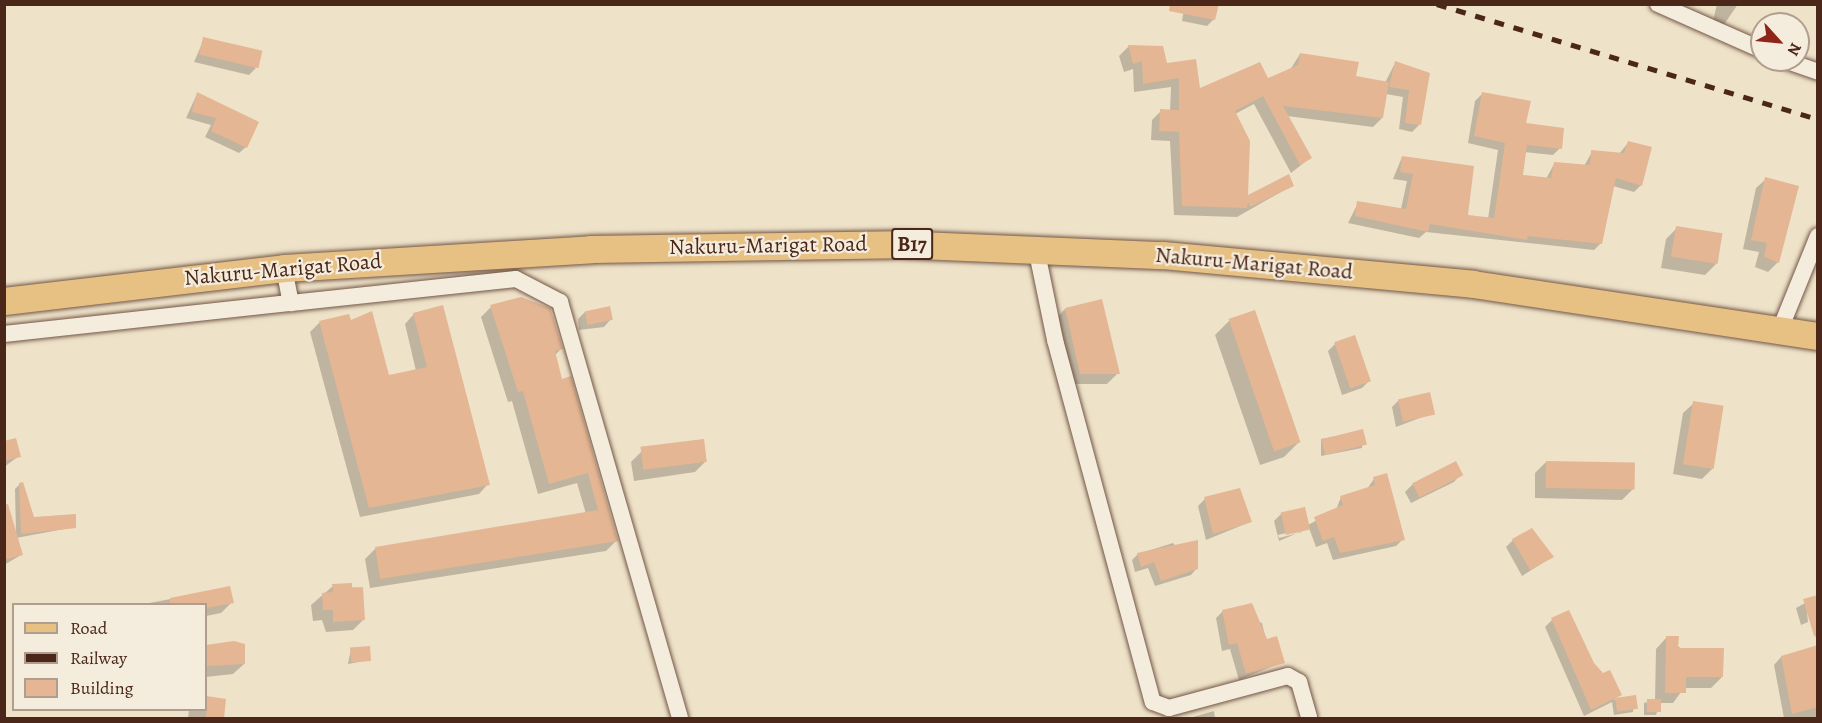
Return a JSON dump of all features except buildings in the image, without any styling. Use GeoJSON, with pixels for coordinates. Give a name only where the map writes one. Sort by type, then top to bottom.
{"type":"FeatureCollection","features":[{"type":"Feature","properties":{"kind":"main road","name":"Nakuru-Marigat Road"},"geometry":{"type":"LineString","coordinates":[[4,301],[284,268],[591,249],[895,244],[1036,248],[1473,284],[1780,327],[1817,339]]}},
{"type":"Feature","properties":{"kind":"street"},"geometry":{"type":"LineString","coordinates":[[1660,5],[1750,45]]}},
{"type":"Feature","properties":{"kind":"street"},"geometry":{"type":"LineString","coordinates":[[1780,327],[1818,236]]}},
{"type":"Feature","properties":{"kind":"street"},"geometry":{"type":"LineString","coordinates":[[1036,248],[1055,340],[1153,702],[1169,708],[1288,676],[1299,681],[1310,718]]}},
{"type":"Feature","properties":{"kind":"street"},"geometry":{"type":"LineString","coordinates":[[284,268],[291,303]]}},
{"type":"Feature","properties":{"kind":"street"},"geometry":{"type":"LineString","coordinates":[[4,334],[516,279],[560,302],[680,718]]}},
{"type":"Feature","properties":{"kind":"railway"},"geometry":{"type":"LineString","coordinates":[[1437,4],[1818,119]]}}]}
